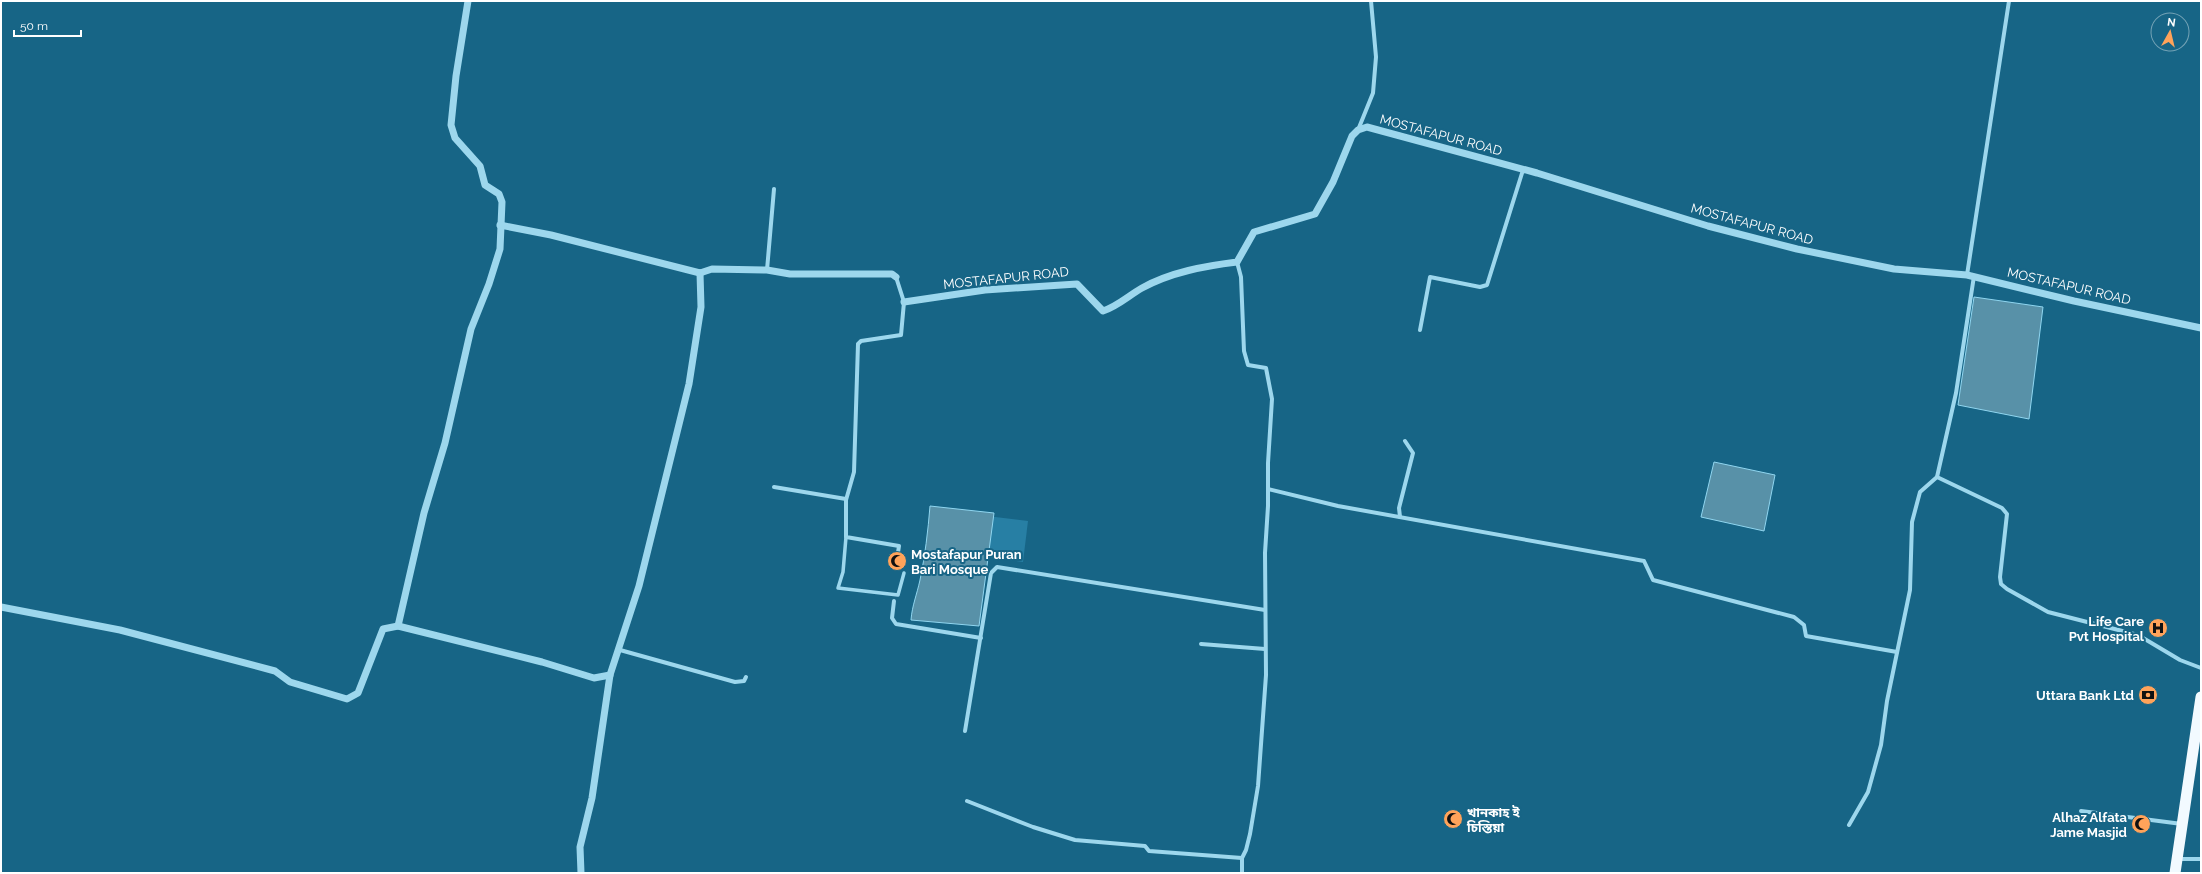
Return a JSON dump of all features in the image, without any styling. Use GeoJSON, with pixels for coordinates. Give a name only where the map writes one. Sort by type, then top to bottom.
{"type":"FeatureCollection","features":[{"type":"Feature","properties":{"kind":"highway"},"geometry":{"type":"LineString","coordinates":[[2175,873],[2201,697]]}},
{"type":"Feature","properties":{"kind":"street"},"geometry":{"type":"LineString","coordinates":[[398,626],[424,513],[445,443],[471,329],[500,250],[502,202],[498,194],[485,184],[480,166],[455,138],[451,125],[456,76],[468,1]]}},
{"type":"Feature","properties":{"kind":"street"},"geometry":{"type":"LineString","coordinates":[[1242,873],[1242,858],[1246,850],[1250,834],[1260,766],[1266,676],[1265,649],[1267,620],[1265,610],[1268,455],[1272,399],[1266,368],[1248,365],[1244,351],[1241,277],[1238,262],[1254,232],[1315,214],[1333,182],[1352,136],[1358,130],[1372,93],[1376,64],[1371,1]]}},
{"type":"Feature","properties":{"kind":"street"},"geometry":{"type":"LineString","coordinates":[[1849,825],[1868,792],[1881,745],[1887,701],[1910,590],[1912,522],[1920,492],[1937,477],[1956,393],[1970,275],[2009,1]]}},
{"type":"Feature","properties":{"kind":"street","name":"MOSTAFAPUR ROAD"},"geometry":{"type":"LineString","coordinates":[[1358,130],[1367,127],[1523,170],[1708,226],[1797,249],[1894,269],[1970,275],[2074,301],[2201,328]]}},
{"type":"Feature","properties":{"kind":"street"},"geometry":{"type":"LineString","coordinates":[[1420,330],[1430,277],[1480,287],[1487,284],[1523,170]]}},
{"type":"Feature","properties":{"kind":"street"},"geometry":{"type":"LineString","coordinates":[[767,270],[774,189]]}},
{"type":"Feature","properties":{"kind":"street"},"geometry":{"type":"LineString","coordinates":[[500,225],[550,235],[700,273],[712,269],[767,270],[790,274],[892,274],[896,277],[904,302],[901,335],[861,340],[858,344],[854,472],[846,499],[846,537],[843,572],[838,588],[898,595],[904,573]]}},
{"type":"Feature","properties":{"kind":"street","name":"MOSTAFAPUR ROAD"},"geometry":{"type":"LineString","coordinates":[[904,302],[986,290],[1076,284],[1102,311],[1116,307],[1142,288],[1164,278],[1213,265],[1238,262]]}},
{"type":"Feature","properties":{"kind":"street"},"geometry":{"type":"LineString","coordinates":[[582,873],[580,848],[592,798],[610,675],[620,650],[639,586],[689,384],[701,307],[700,273]]}},
{"type":"Feature","properties":{"kind":"street"},"geometry":{"type":"LineString","coordinates":[[1400,517],[1399,508],[1413,453],[1405,441]]}},
{"type":"Feature","properties":{"kind":"street"},"geometry":{"type":"LineString","coordinates":[[1937,477],[2002,508],[2007,514],[2000,577],[2001,584],[2007,589],[2048,612],[2138,636],[2160,647],[2180,660],[2201,668]]}},
{"type":"Feature","properties":{"kind":"street"},"geometry":{"type":"LineString","coordinates":[[774,487],[846,499]]}},
{"type":"Feature","properties":{"kind":"street"},"geometry":{"type":"LineString","coordinates":[[1268,489],[1338,506],[1644,562],[1653,580],[1794,617],[1804,625],[1806,636],[1897,652]]}},
{"type":"Feature","properties":{"kind":"street"},"geometry":{"type":"LineString","coordinates":[[846,537],[899,546],[897,559]]}},
{"type":"Feature","properties":{"kind":"street"},"geometry":{"type":"LineString","coordinates":[[966,731],[991,573],[997,567],[1265,610]]}},
{"type":"Feature","properties":{"kind":"street"},"geometry":{"type":"LineString","coordinates":[[894,601],[892,618],[896,624],[981,638]]}},
{"type":"Feature","properties":{"kind":"street"},"geometry":{"type":"LineString","coordinates":[[1,607],[135,634],[275,671],[290,682],[347,699],[358,693],[383,629],[398,626],[535,660],[594,678],[610,675]]}},
{"type":"Feature","properties":{"kind":"street"},"geometry":{"type":"LineString","coordinates":[[1201,644],[1265,649]]}},
{"type":"Feature","properties":{"kind":"street"},"geometry":{"type":"LineString","coordinates":[[620,650],[735,682],[744,681],[746,677]]}},
{"type":"Feature","properties":{"kind":"street"},"geometry":{"type":"LineString","coordinates":[[967,801],[1033,828],[1075,840],[1145,846],[1149,851],[1163,853],[1242,858]]}},
{"type":"Feature","properties":{"kind":"street"},"geometry":{"type":"LineString","coordinates":[[2081,811],[2182,824]]}},
{"type":"Feature","properties":{"kind":"street"},"geometry":{"type":"LineString","coordinates":[[2177,859],[2201,859]]}},
{"type":"Feature","properties":{"kind":"shaded area"},"geometry":{"type":"Polygon","coordinates":[[[1974,297],[2043,307],[2029,419],[1958,405],[1974,297]]]}},
{"type":"Feature","properties":{"kind":"shaded area"},"geometry":{"type":"Polygon","coordinates":[[[1714,462],[1775,475],[1764,531],[1701,517],[1714,462]]]}},
{"type":"Feature","properties":{"kind":"shaded area"},"geometry":{"type":"Polygon","coordinates":[[[930,506],[994,513],[979,626],[911,620],[923,562],[930,506]]]}},
{"type":"Feature","properties":{"kind":"shaded area"},"geometry":{"type":"Polygon","coordinates":[[[987,516],[1028,521],[1023,562],[979,556],[987,516]]]}},
{"type":"Feature","properties":{"kind":"place","name":"Mostafapur Puran Bari Mosque"},"geometry":{"type":"Point","coordinates":[897,561]}},
{"type":"Feature","properties":{"kind":"place","name":"Life Care Pvt Hospital"},"geometry":{"type":"Point","coordinates":[2158,628]}},
{"type":"Feature","properties":{"kind":"place","name":"Uttara Bank Ltd"},"geometry":{"type":"Point","coordinates":[2148,695]}},
{"type":"Feature","properties":{"kind":"place","name":"খানকাহ ই চিস্তিয়া"},"geometry":{"type":"Point","coordinates":[1453,819]}},
{"type":"Feature","properties":{"kind":"place","name":"Alhaz Alfata Jame Masjid"},"geometry":{"type":"Point","coordinates":[2141,824]}}]}
